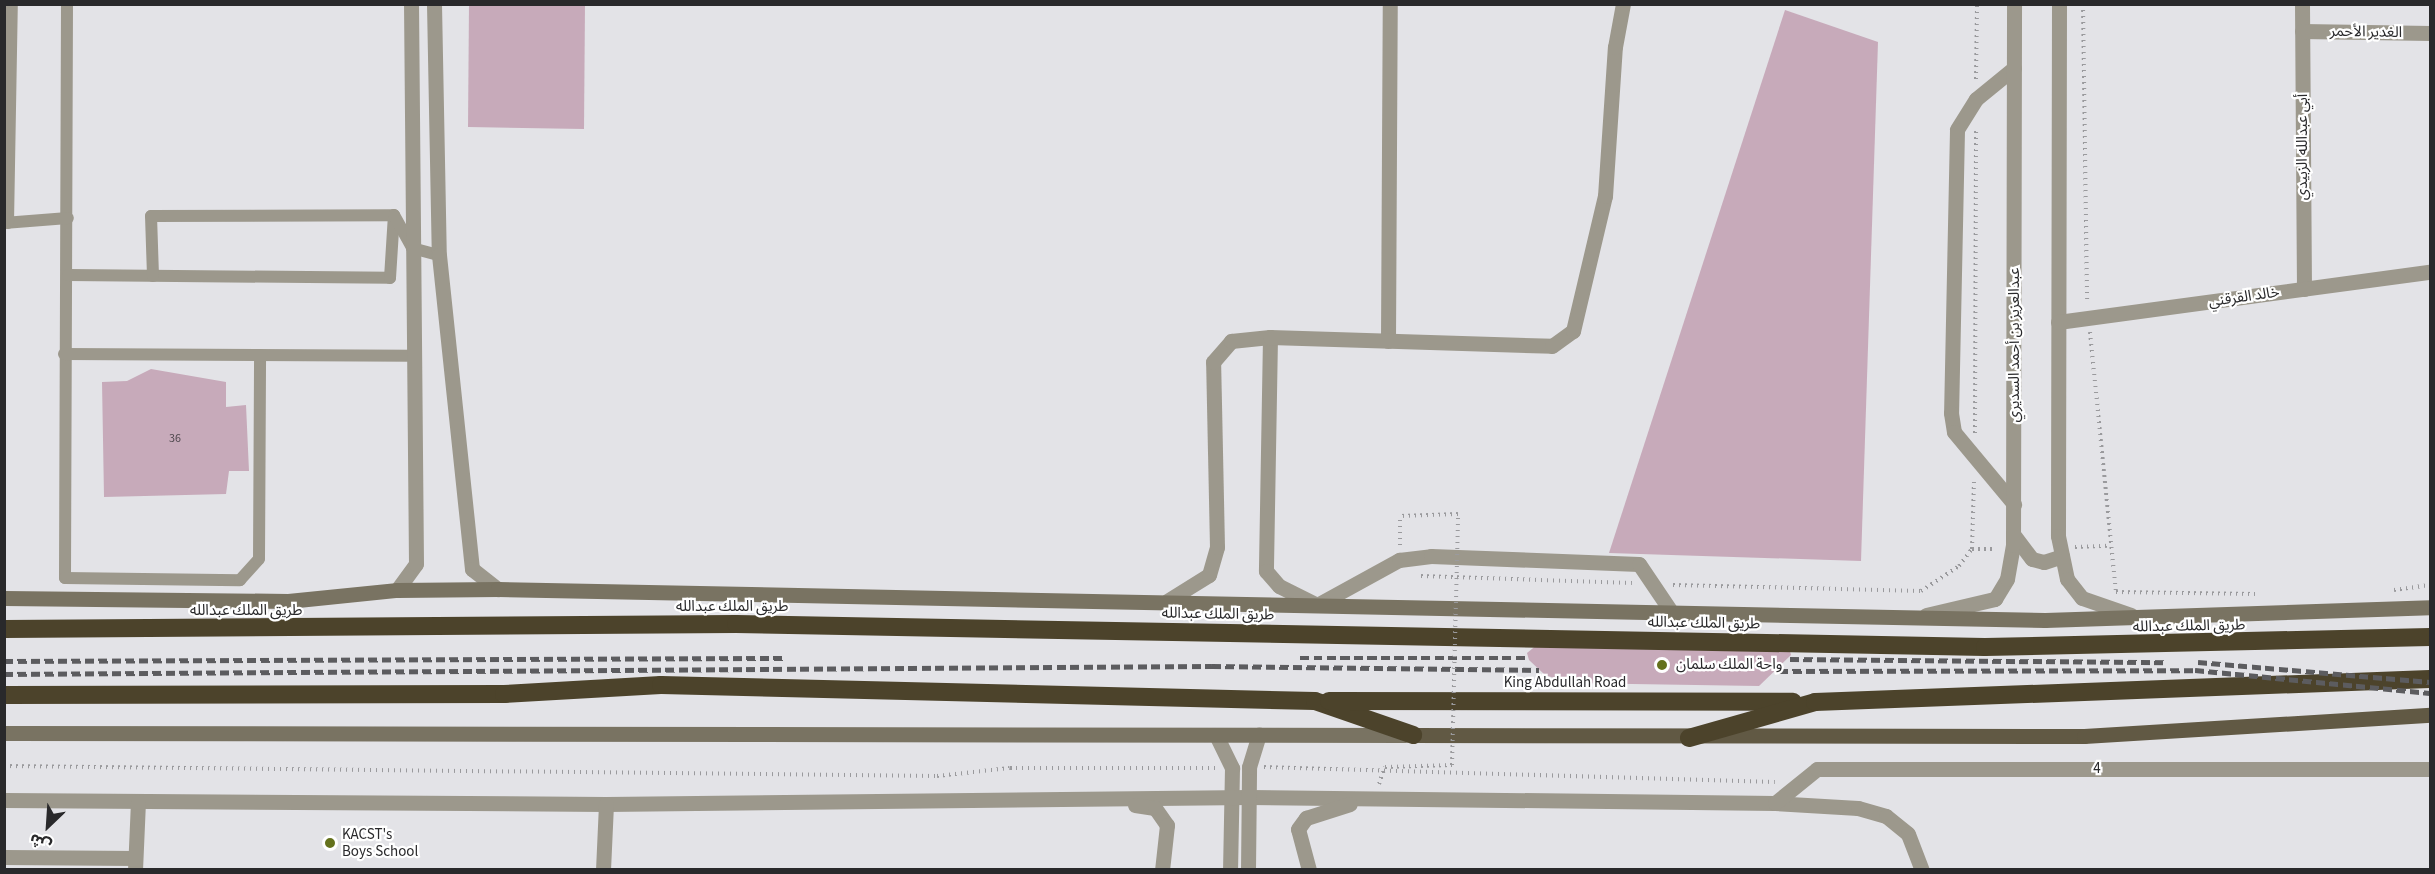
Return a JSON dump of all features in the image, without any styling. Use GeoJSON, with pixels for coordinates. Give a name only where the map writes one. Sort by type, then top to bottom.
{"type":"FeatureCollection","features":[{"type":"Feature","properties":{"kind":"highway","name":"طريق الملك عبدالله"},"geometry":{"type":"LineString","coordinates":[[4,629],[736,624],[1985,647],[2430,637]]}},
{"type":"Feature","properties":{"kind":"highway"},"geometry":{"type":"LineString","coordinates":[[1689,738],[1815,702],[2430,679]]}},
{"type":"Feature","properties":{"kind":"highway"},"geometry":{"type":"LineString","coordinates":[[4,695],[504,694],[661,685],[1315,701],[1413,735]]}},
{"type":"Feature","properties":{"kind":"highway","name":"King Abdullah Road"},"geometry":{"type":"LineString","coordinates":[[1315,701],[1815,702]]}},
{"type":"Feature","properties":{"kind":"main road"},"geometry":{"type":"LineString","coordinates":[[4,598],[288,601],[397,590],[498,589],[1914,618],[2142,618],[2430,607]]}},
{"type":"Feature","properties":{"kind":"main road"},"geometry":{"type":"LineString","coordinates":[[4,733],[1413,735],[1689,738],[2084,736],[2430,715]]}},
{"type":"Feature","properties":{"kind":"street"},"geometry":{"type":"LineString","coordinates":[[397,590],[416,564],[412,356],[411,4]]}},
{"type":"Feature","properties":{"kind":"street"},"geometry":{"type":"LineString","coordinates":[[434,4],[439,255],[472,569],[498,589]]}},
{"type":"Feature","properties":{"kind":"street"},"geometry":{"type":"LineString","coordinates":[[1388,341],[1390,4]]}},
{"type":"Feature","properties":{"kind":"street"},"geometry":{"type":"LineString","coordinates":[[1167,601],[1209,575],[1217,547],[1214,362],[1231,341],[1270,337],[1552,346],[1573,332],[1605,196],[1615,47],[1623,4]]}},
{"type":"Feature","properties":{"kind":"street","name":"عبدالعزيز بن أحمد السديري"},"geometry":{"type":"LineString","coordinates":[[1914,618],[1995,598],[2007,579],[2014,504],[2014,4]]}},
{"type":"Feature","properties":{"kind":"street"},"geometry":{"type":"LineString","coordinates":[[2060,4],[2058,322],[2062,556],[2067,579],[2082,598],[2142,618]]}},
{"type":"Feature","properties":{"kind":"street","name":"أبي عبدالله الزبيدي"},"geometry":{"type":"LineString","coordinates":[[2302,4],[2304,289]]}},
{"type":"Feature","properties":{"kind":"street","name":"الغدير الأحمر"},"geometry":{"type":"LineString","coordinates":[[2302,31],[2430,33]]}},
{"type":"Feature","properties":{"kind":"street"},"geometry":{"type":"LineString","coordinates":[[2014,68],[1976,99],[1957,130],[1951,244],[1951,413],[1954,432],[2014,504]]}},
{"type":"Feature","properties":{"kind":"street","name":"خالد القرقني"},"geometry":{"type":"LineString","coordinates":[[2058,322],[2430,272]]}},
{"type":"Feature","properties":{"kind":"street"},"geometry":{"type":"LineString","coordinates":[[1270,337],[1266,570],[1279,586],[1317,605],[1399,560],[1431,556],[1639,564],[1672,613]]}},
{"type":"Feature","properties":{"kind":"street"},"geometry":{"type":"LineString","coordinates":[[2013,534],[2032,559],[2062,556]]}},
{"type":"Feature","properties":{"kind":"street"},"geometry":{"type":"LineString","coordinates":[[1216,735],[1232,768],[1230,870]]}},
{"type":"Feature","properties":{"kind":"street"},"geometry":{"type":"LineString","coordinates":[[1248,870],[1249,767],[1259,735]]}},
{"type":"Feature","properties":{"kind":"street","name":"4"},"geometry":{"type":"LineString","coordinates":[[1775,803],[1817,769],[2430,769]]}},
{"type":"Feature","properties":{"kind":"street"},"geometry":{"type":"LineString","coordinates":[[4,800],[606,804],[1249,797],[1775,803],[1858,808],[1886,816],[1908,834],[1922,870]]}},
{"type":"Feature","properties":{"kind":"street"},"geometry":{"type":"LineString","coordinates":[[1093,798],[1155,808],[1167,825],[1162,870]]}},
{"type":"Feature","properties":{"kind":"street"},"geometry":{"type":"LineString","coordinates":[[1308,870],[1298,829],[1306,818],[1375,798]]}},
{"type":"Feature","properties":{"kind":"street"},"geometry":{"type":"LineString","coordinates":[[4,857],[135,864],[138,802]]}},
{"type":"Feature","properties":{"kind":"street"},"geometry":{"type":"LineString","coordinates":[[603,870],[606,804]]}},
{"type":"Feature","properties":{"kind":"lane"},"geometry":{"type":"LineString","coordinates":[[12,4],[6,223],[68,218]]}},
{"type":"Feature","properties":{"kind":"lane"},"geometry":{"type":"LineString","coordinates":[[67,4],[68,275],[64,354],[65,578],[240,580],[259,559],[260,355]]}},
{"type":"Feature","properties":{"kind":"lane"},"geometry":{"type":"LineString","coordinates":[[68,275],[390,278],[394,215]]}},
{"type":"Feature","properties":{"kind":"lane"},"geometry":{"type":"LineString","coordinates":[[394,215],[412,248],[439,255]]}},
{"type":"Feature","properties":{"kind":"lane"},"geometry":{"type":"LineString","coordinates":[[153,276],[151,216],[394,215]]}},
{"type":"Feature","properties":{"kind":"lane"},"geometry":{"type":"LineString","coordinates":[[64,354],[412,356]]}},
{"type":"Feature","properties":{"kind":"path"},"geometry":{"type":"LineString","coordinates":[[1672,585],[1921,591],[1959,566],[1972,549],[1975,455],[1977,4]]}},
{"type":"Feature","properties":{"kind":"path"},"geometry":{"type":"LineString","coordinates":[[2083,4],[2088,318],[2108,546],[2116,592],[2267,594]]}},
{"type":"Feature","properties":{"kind":"path"},"geometry":{"type":"LineString","coordinates":[[1249,767],[1452,765],[1458,514],[1400,516],[1399,560],[1413,575],[1633,583]]}},
{"type":"Feature","properties":{"kind":"path"},"geometry":{"type":"LineString","coordinates":[[2076,547],[2108,546]]}},
{"type":"Feature","properties":{"kind":"path"},"geometry":{"type":"LineString","coordinates":[[2384,591],[2430,585]]}},
{"type":"Feature","properties":{"kind":"path"},"geometry":{"type":"LineString","coordinates":[[4,766],[937,776],[1010,768],[1232,768]]}},
{"type":"Feature","properties":{"kind":"path"},"geometry":{"type":"LineString","coordinates":[[1385,767],[1800,783]]}},
{"type":"Feature","properties":{"kind":"building"},"geometry":{"type":"Polygon","coordinates":[[[469,4],[585,4],[584,129],[468,127],[469,4]]]}},
{"type":"Feature","properties":{"kind":"building"},"geometry":{"type":"Polygon","coordinates":[[[1785,10],[1878,42],[1861,561],[1609,553],[1785,10]]]}},
{"type":"Feature","properties":{"kind":"building"},"geometry":{"type":"Polygon","coordinates":[[[151,369],[226,382],[226,407],[246,405],[249,471],[229,471],[226,494],[104,497],[102,382],[127,381],[151,369]]]}},
{"type":"Feature","properties":{"kind":"building","name":"واحة الملك سلمان"},"geometry":{"type":"Polygon","coordinates":[[[1538,644],[1790,651],[1791,655],[1759,686],[1569,683],[1545,675],[1529,660],[1527,653],[1538,644]]]}},
{"type":"Feature","properties":{"kind":"railway"},"geometry":{"type":"LineString","coordinates":[[4,661],[784,658]]}},
{"type":"Feature","properties":{"kind":"railway"},"geometry":{"type":"LineString","coordinates":[[1300,658],[1528,658]]}},
{"type":"Feature","properties":{"kind":"railway"},"geometry":{"type":"LineString","coordinates":[[1790,659],[2168,662]]}},
{"type":"Feature","properties":{"kind":"railway"},"geometry":{"type":"LineString","coordinates":[[2198,662],[2430,682]]}},
{"type":"Feature","properties":{"kind":"railway"},"geometry":{"type":"LineString","coordinates":[[4,674],[1212,666],[1539,670]]}},
{"type":"Feature","properties":{"kind":"railway"},"geometry":{"type":"LineString","coordinates":[[1779,671],[2195,670],[2430,693]]}},
{"type":"Feature","properties":{"kind":"place","name":"واحة الملك سلمان"},"geometry":{"type":"Point","coordinates":[1662,665]}},
{"type":"Feature","properties":{"kind":"place","name":"KACST's Boys School"},"geometry":{"type":"Point","coordinates":[330,843]}}]}
